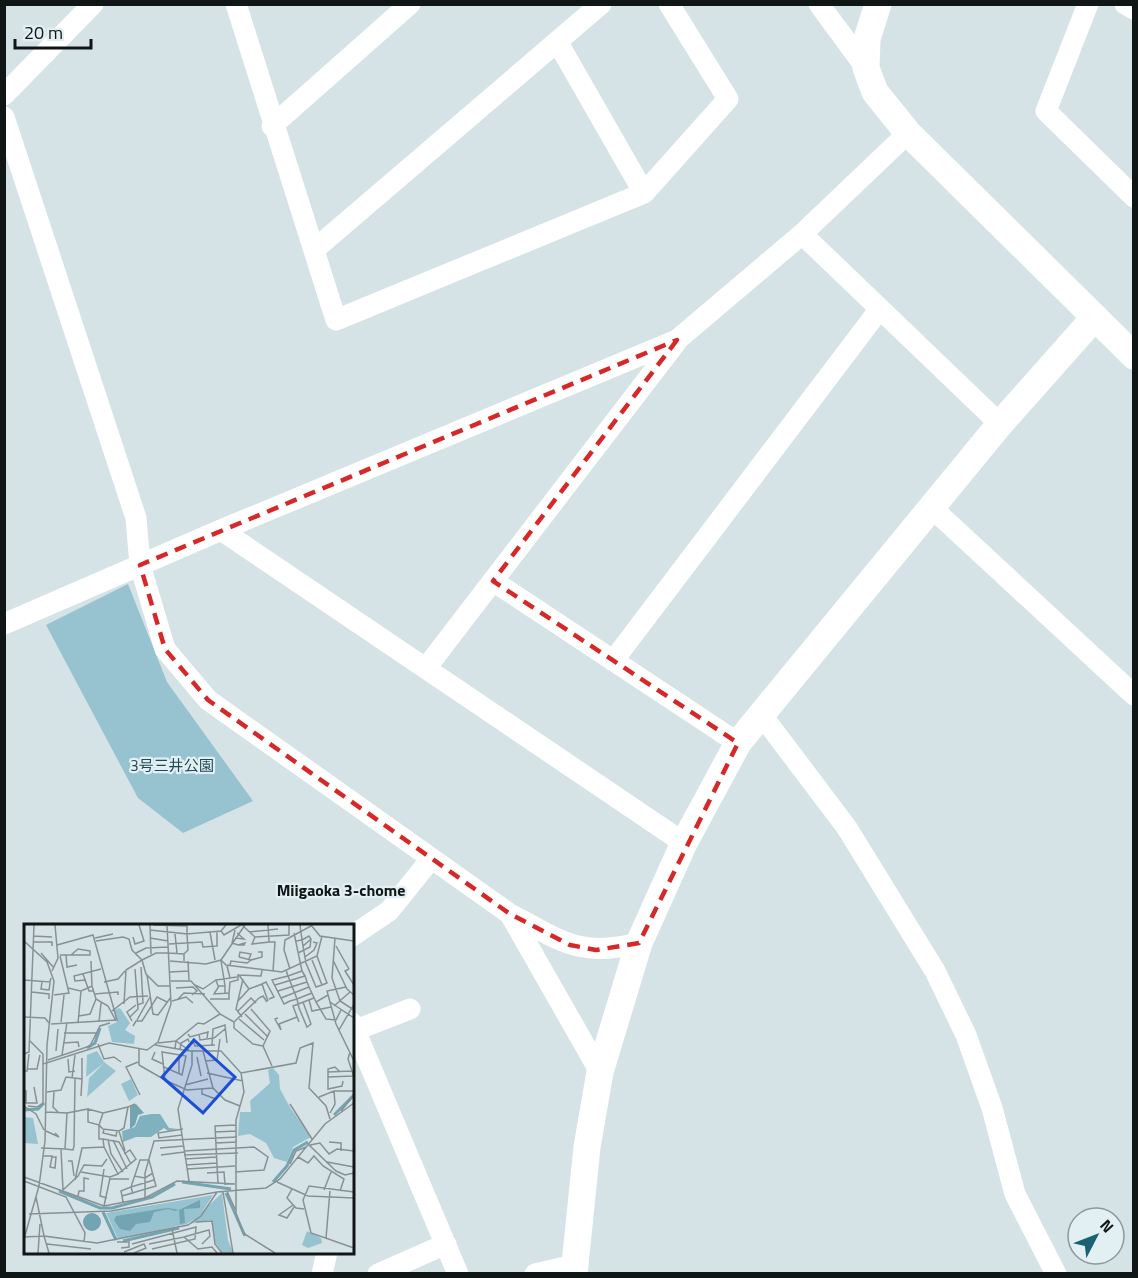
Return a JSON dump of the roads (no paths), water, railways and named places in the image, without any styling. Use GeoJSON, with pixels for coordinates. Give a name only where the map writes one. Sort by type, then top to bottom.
{"type":"FeatureCollection","features":[{"type":"Feature","properties":{"kind":"street"},"geometry":{"type":"LineString","coordinates":[[4,95],[93,4]]}},
{"type":"Feature","properties":{"kind":"street"},"geometry":{"type":"LineString","coordinates":[[236,4],[272,126],[315,249],[336,320],[644,193],[728,99],[669,4]]}},
{"type":"Feature","properties":{"kind":"street"},"geometry":{"type":"LineString","coordinates":[[272,126],[410,4]]}},
{"type":"Feature","properties":{"kind":"street"},"geometry":{"type":"LineString","coordinates":[[315,249],[601,4]]}},
{"type":"Feature","properties":{"kind":"street"},"geometry":{"type":"LineString","coordinates":[[819,4],[866,68],[875,92],[908,133],[1134,356]]}},
{"type":"Feature","properties":{"kind":"street"},"geometry":{"type":"LineString","coordinates":[[866,68],[867,39],[878,4]]}},
{"type":"Feature","properties":{"kind":"street"},"geometry":{"type":"LineString","coordinates":[[1088,4],[1046,111],[1134,197]]}},
{"type":"Feature","properties":{"kind":"street"},"geometry":{"type":"LineString","coordinates":[[1125,4],[1134,9]]}},
{"type":"Feature","properties":{"kind":"street"},"geometry":{"type":"LineString","coordinates":[[558,42],[644,193]]}},
{"type":"Feature","properties":{"kind":"street"},"geometry":{"type":"LineString","coordinates":[[4,117],[136,518],[140,565],[165,649],[208,700],[510,914],[570,945],[596,950],[639,943]]}},
{"type":"Feature","properties":{"kind":"street"},"geometry":{"type":"LineString","coordinates":[[426,668],[677,340],[802,234],[908,133]]}},
{"type":"Feature","properties":{"kind":"street"},"geometry":{"type":"LineString","coordinates":[[802,234],[1000,424]]}},
{"type":"Feature","properties":{"kind":"street"},"geometry":{"type":"LineString","coordinates":[[613,661],[879,310]]}},
{"type":"Feature","properties":{"kind":"street"},"geometry":{"type":"LineString","coordinates":[[536,1274],[574,1269],[587,1147],[600,1072],[639,943],[684,843],[738,743],[1000,424],[1095,317]]}},
{"type":"Feature","properties":{"kind":"street"},"geometry":{"type":"LineString","coordinates":[[4,624],[221,530],[677,340]]}},
{"type":"Feature","properties":{"kind":"street"},"geometry":{"type":"LineString","coordinates":[[931,507],[1134,695]]}},
{"type":"Feature","properties":{"kind":"street"},"geometry":{"type":"LineString","coordinates":[[221,530],[684,843]]}},
{"type":"Feature","properties":{"kind":"street"},"geometry":{"type":"LineString","coordinates":[[493,581],[738,743]]}},
{"type":"Feature","properties":{"kind":"street"},"geometry":{"type":"LineString","coordinates":[[761,714],[847,828],[935,971],[966,1035],[992,1108],[1015,1194],[1056,1274]]}},
{"type":"Feature","properties":{"kind":"street"},"geometry":{"type":"LineString","coordinates":[[354,935],[389,911],[431,859]]}},
{"type":"Feature","properties":{"kind":"street"},"geometry":{"type":"LineString","coordinates":[[510,914],[600,1072]]}},
{"type":"Feature","properties":{"kind":"street"},"geometry":{"type":"LineString","coordinates":[[410,1009],[354,1026],[458,1274]]}},
{"type":"Feature","properties":{"kind":"street"},"geometry":{"type":"LineString","coordinates":[[378,1274],[446,1244]]}},
{"type":"Feature","properties":{"kind":"street"},"geometry":{"type":"LineString","coordinates":[[322,1274],[327,1254]]}},
{"type":"Feature","properties":{"kind":"district","name":"Miigaoka 3-chome"},"geometry":{"type":"Point","coordinates":[341,890]}},
{"type":"Feature","properties":{"kind":"park label","name":"3号三井公園"},"geometry":{"type":"Point","coordinates":[172,766]}}]}
